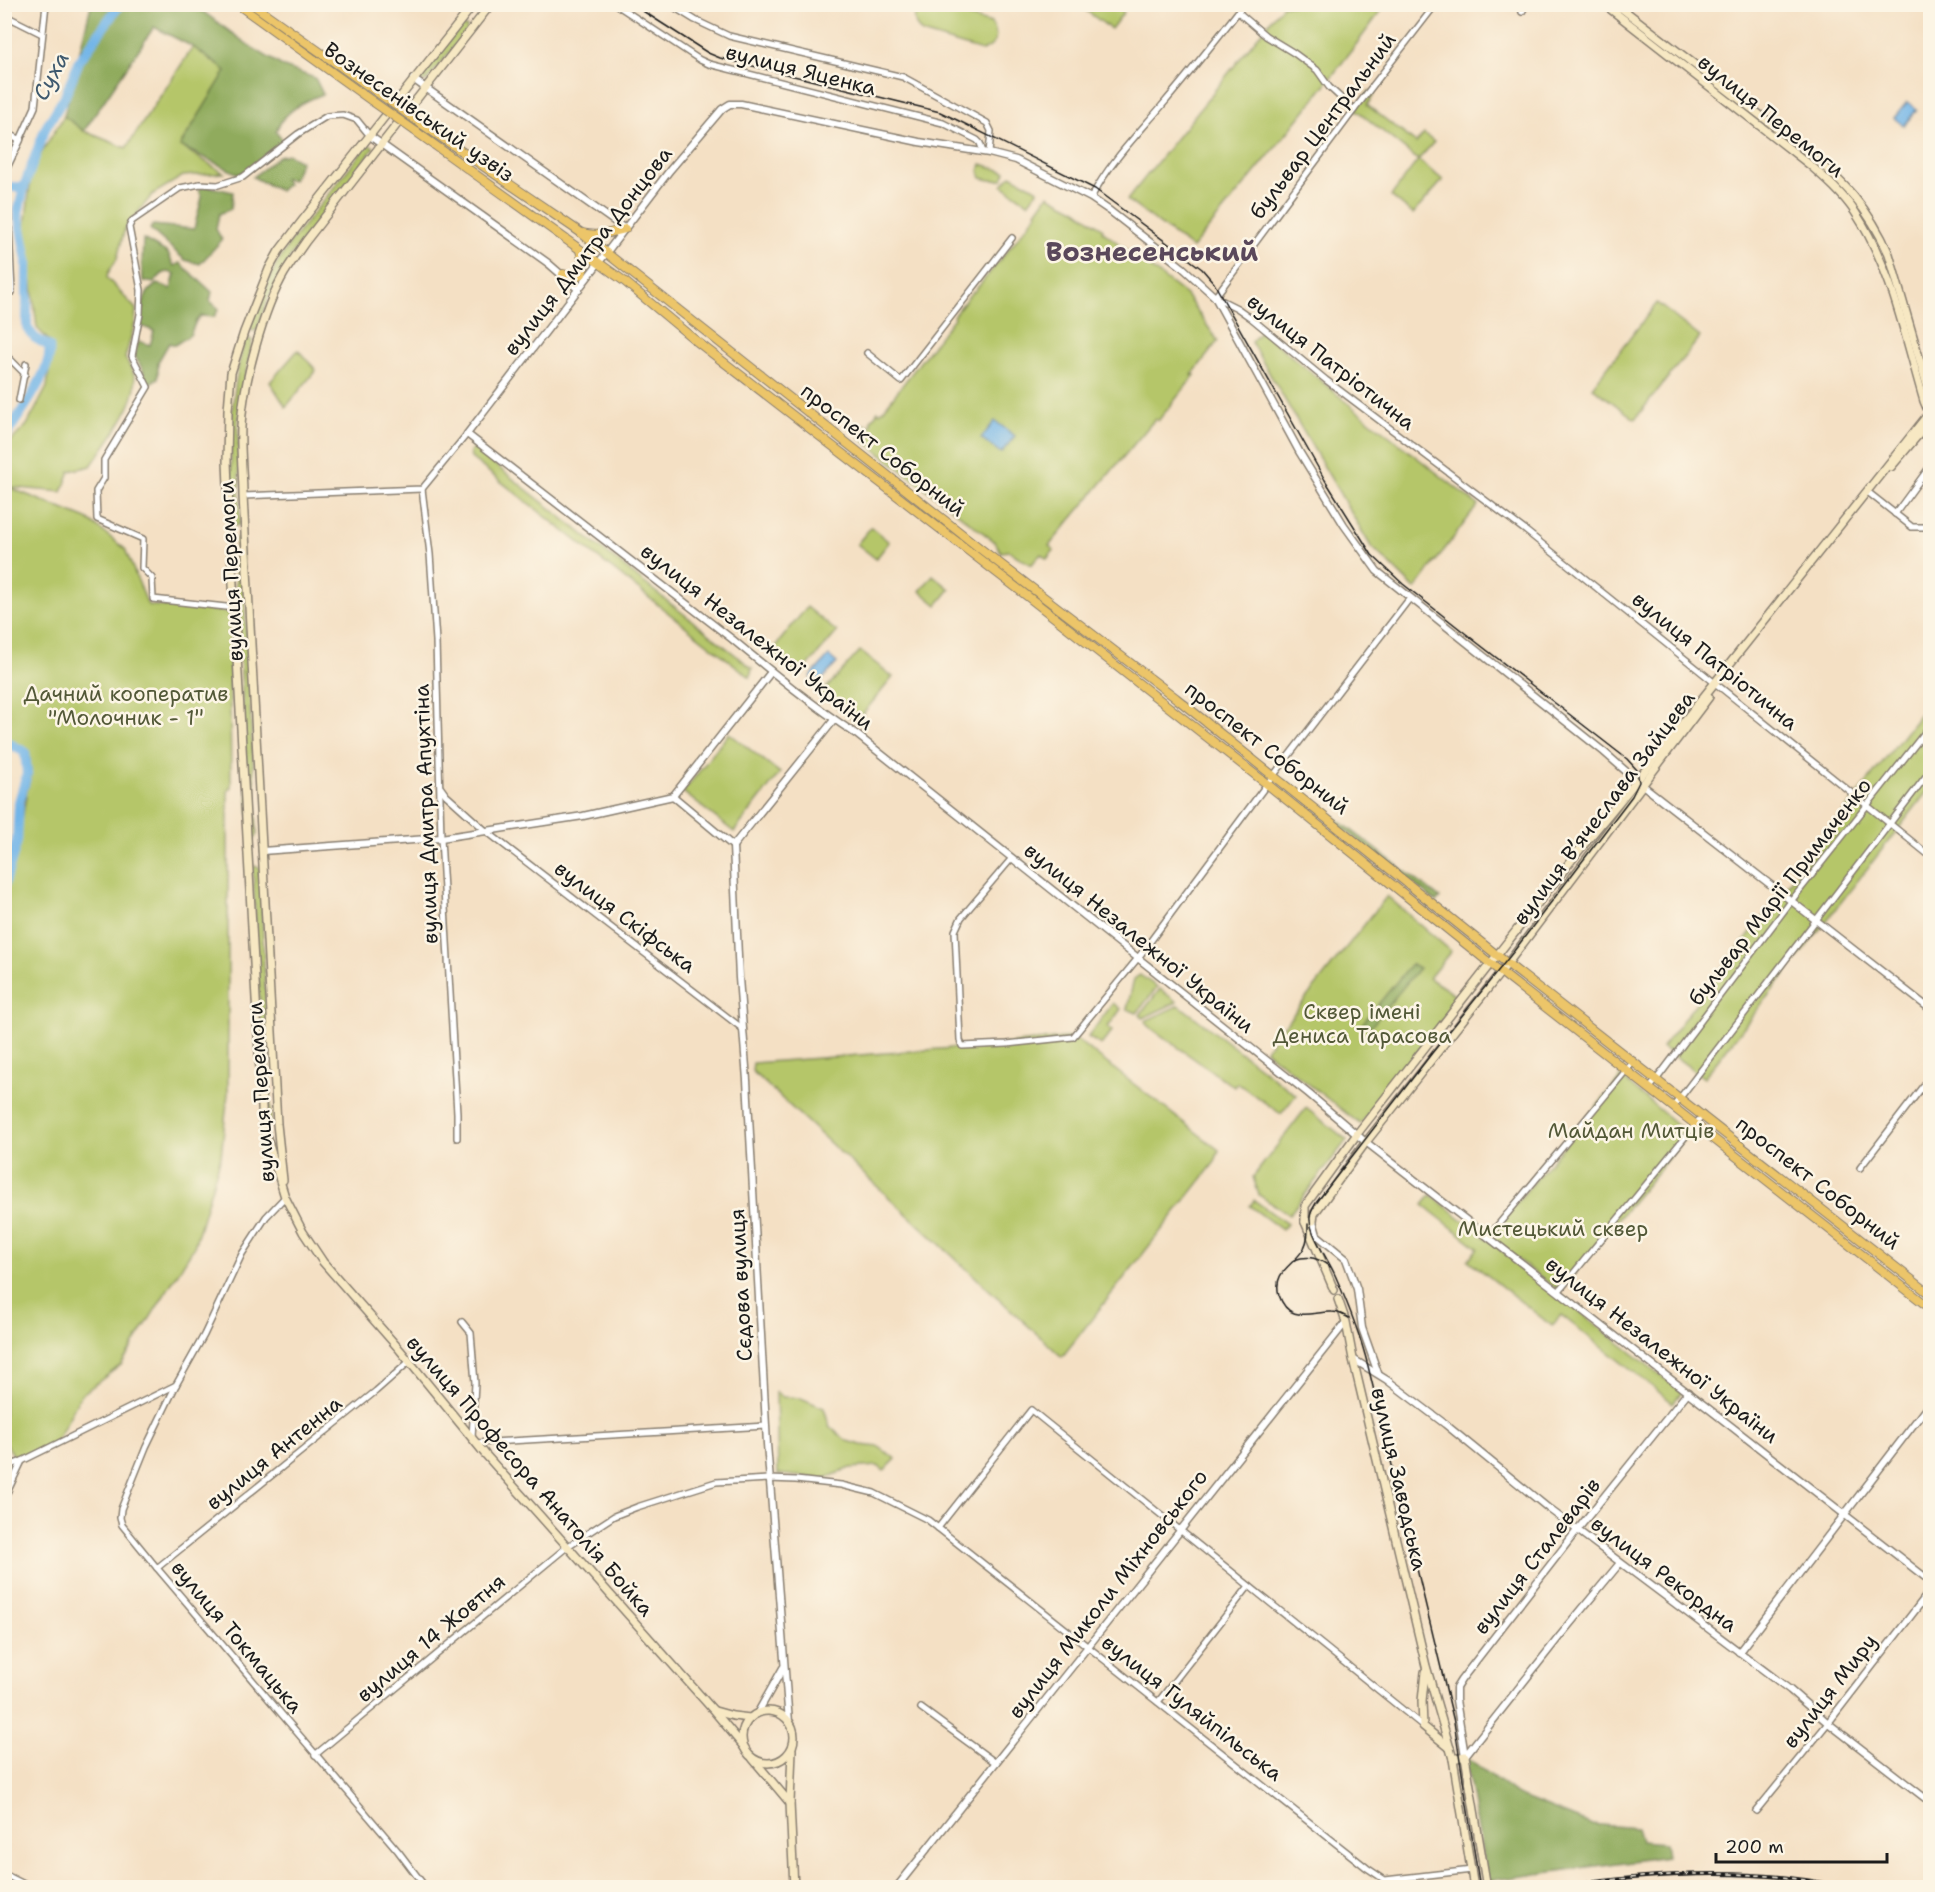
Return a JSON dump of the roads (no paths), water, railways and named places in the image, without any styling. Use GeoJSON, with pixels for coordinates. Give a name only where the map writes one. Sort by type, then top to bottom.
{"type":"FeatureCollection","features":[{"type":"Feature","properties":{"kind":"main road","name":"Вознесенівський узвіз"},"geometry":{"type":"LineString","coordinates":[[237,4],[580,249]]}},
{"type":"Feature","properties":{"kind":"main road","name":"Вознесенівський узвіз"},"geometry":{"type":"LineString","coordinates":[[252,4],[420,123],[580,232]]}},
{"type":"Feature","properties":{"kind":"main road","name":"вулиця Перемоги"},"geometry":{"type":"LineString","coordinates":[[285,1197],[263,1125],[227,461],[231,373],[261,287],[279,251],[474,4]]}},
{"type":"Feature","properties":{"kind":"main road","name":"вулиця Перемоги"},"geometry":{"type":"LineString","coordinates":[[285,1197],[277,1124],[243,496],[241,426],[252,362],[271,303],[285,273],[306,241],[491,4]]}},
{"type":"Feature","properties":{"kind":"main road","name":"вулиця Перемоги"},"geometry":{"type":"LineString","coordinates":[[1604,4],[1810,165],[1829,181],[1847,202],[1871,239],[1886,273],[1930,415]]}},
{"type":"Feature","properties":{"kind":"main road","name":"вулиця Перемоги"},"geometry":{"type":"LineString","coordinates":[[1616,4],[1804,149],[1834,174],[1856,197],[1880,233],[1889,254],[1930,395]]}},
{"type":"Feature","properties":{"kind":"main road"},"geometry":{"type":"LineString","coordinates":[[463,19],[474,27]]}},
{"type":"Feature","properties":{"kind":"main road"},"geometry":{"type":"LineString","coordinates":[[1847,202],[1853,201],[1856,197]]}},
{"type":"Feature","properties":{"kind":"main road"},"geometry":{"type":"LineString","coordinates":[[1857,216],[1860,210],[1866,211]]}},
{"type":"Feature","properties":{"kind":"main road"},"geometry":{"type":"LineString","coordinates":[[580,232],[592,236],[625,229]]}},
{"type":"Feature","properties":{"kind":"main road","name":"проспект Соборний"},"geometry":{"type":"LineString","coordinates":[[580,232],[978,547],[1274,775],[1508,963],[1930,1294]]}},
{"type":"Feature","properties":{"kind":"main road"},"geometry":{"type":"LineString","coordinates":[[563,274],[570,277],[582,274],[584,267],[580,249]]}},
{"type":"Feature","properties":{"kind":"main road","name":"проспект Соборний"},"geometry":{"type":"LineString","coordinates":[[580,249],[984,562],[1695,1125],[1930,1308]]}},
{"type":"Feature","properties":{"kind":"main road"},"geometry":{"type":"LineString","coordinates":[[244,332],[259,338]]}},
{"type":"Feature","properties":{"kind":"main road","name":"вулиця Вʼячеслава Зайцева"},"geometry":{"type":"LineString","coordinates":[[1716,684],[1930,415]]}},
{"type":"Feature","properties":{"kind":"main road","name":"вулиця Вʼячеслава Зайцева"},"geometry":{"type":"LineString","coordinates":[[1491,964],[1639,782],[1930,415]]}},
{"type":"Feature","properties":{"kind":"main road"},"geometry":{"type":"LineString","coordinates":[[838,450],[845,442]]}},
{"type":"Feature","properties":{"kind":"main road"},"geometry":{"type":"LineString","coordinates":[[231,533],[245,532]]}},
{"type":"Feature","properties":{"kind":"main road"},"geometry":{"type":"LineString","coordinates":[[978,547],[984,562]]}},
{"type":"Feature","properties":{"kind":"main road","name":"вулиця Вʼячеслава Зайцева"},"geometry":{"type":"LineString","coordinates":[[1309,1222],[1366,1142],[1508,963],[1639,782]]}},
{"type":"Feature","properties":{"kind":"main road"},"geometry":{"type":"LineString","coordinates":[[247,852],[262,851]]}},
{"type":"Feature","properties":{"kind":"main road"},"geometry":{"type":"LineString","coordinates":[[1334,1290],[1305,1206],[1356,1134],[1491,964]]}},
{"type":"Feature","properties":{"kind":"main road","name":"вулиця Професора Анатолія Бойка"},"geometry":{"type":"LineString","coordinates":[[285,1197],[303,1232],[323,1262],[410,1361],[474,1441],[714,1711],[747,1752]]}},
{"type":"Feature","properties":{"kind":"main road","name":"вулиця Заводська"},"geometry":{"type":"LineString","coordinates":[[1338,1299],[1346,1322],[1426,1666],[1453,1759],[1474,1884]]}},
{"type":"Feature","properties":{"kind":"main road","name":"вулиця Заводська"},"geometry":{"type":"LineString","coordinates":[[1423,1726],[1422,1701],[1426,1666]]}},
{"type":"Feature","properties":{"kind":"main road"},"geometry":{"type":"LineString","coordinates":[[714,1711],[733,1716],[754,1716],[775,1712],[783,1716],[793,1730],[790,1803],[794,1887]]}},
{"type":"Feature","properties":{"kind":"main road"},"geometry":{"type":"LineString","coordinates":[[754,1716],[743,1732],[747,1752],[790,1803]]}},
{"type":"Feature","properties":{"kind":"main road"},"geometry":{"type":"LineString","coordinates":[[1423,1726],[1450,1748]]}},
{"type":"Feature","properties":{"kind":"main road"},"geometry":{"type":"LineString","coordinates":[[747,1752],[763,1763],[772,1763],[788,1755],[792,1747]]}},
{"type":"Feature","properties":{"kind":"main road"},"geometry":{"type":"LineString","coordinates":[[1453,1759],[1465,1756],[1487,1887]]}},
{"type":"Feature","properties":{"kind":"street"},"geometry":{"type":"LineString","coordinates":[[4,173],[35,107],[46,4]]}},
{"type":"Feature","properties":{"kind":"street","name":"вулиця Яценка"},"geometry":{"type":"LineString","coordinates":[[615,4],[700,60],[943,123],[977,140],[986,152]]}},
{"type":"Feature","properties":{"kind":"street"},"geometry":{"type":"LineString","coordinates":[[669,4],[695,20],[729,36],[903,77],[987,123],[991,131],[986,152]]}},
{"type":"Feature","properties":{"kind":"street"},"geometry":{"type":"LineString","coordinates":[[1091,198],[1096,186],[1114,160],[1174,92],[1244,4]]}},
{"type":"Feature","properties":{"kind":"street","name":"бульвар Центральний"},"geometry":{"type":"LineString","coordinates":[[1215,297],[1436,4]]}},
{"type":"Feature","properties":{"kind":"street"},"geometry":{"type":"LineString","coordinates":[[1522,12],[1527,4]]}},
{"type":"Feature","properties":{"kind":"street"},"geometry":{"type":"LineString","coordinates":[[1239,12],[1266,36],[1317,70],[1329,87],[1354,110]]}},
{"type":"Feature","properties":{"kind":"street"},"geometry":{"type":"LineString","coordinates":[[4,15],[42,34]]}},
{"type":"Feature","properties":{"kind":"street"},"geometry":{"type":"LineString","coordinates":[[413,79],[625,229]]}},
{"type":"Feature","properties":{"kind":"street","name":"вулиця Дмитра Донцова"},"geometry":{"type":"LineString","coordinates":[[422,489],[579,290],[670,170],[722,109],[730,104],[741,104],[919,142],[986,152]]}},
{"type":"Feature","properties":{"kind":"street"},"geometry":{"type":"LineString","coordinates":[[235,608],[153,599],[152,578],[142,568],[143,539],[97,519],[96,491],[104,478],[104,460],[148,387],[132,356],[140,314],[141,290],[129,226],[132,221],[180,188],[200,184],[218,185],[243,177],[298,134],[327,116],[343,115],[357,120],[382,146],[563,274],[579,290]]}},
{"type":"Feature","properties":{"kind":"street"},"geometry":{"type":"LineString","coordinates":[[4,132],[20,140]]}},
{"type":"Feature","properties":{"kind":"street","name":"вулиця Патріотична"},"geometry":{"type":"LineString","coordinates":[[986,152],[1016,160],[1091,198],[1182,267],[1215,297],[1251,318],[1326,380],[1534,538],[1930,856]]}},
{"type":"Feature","properties":{"kind":"street"},"geometry":{"type":"LineString","coordinates":[[4,198],[8,207],[12,292]]}},
{"type":"Feature","properties":{"kind":"street"},"geometry":{"type":"LineString","coordinates":[[867,353],[901,381],[1012,238]]}},
{"type":"Feature","properties":{"kind":"street"},"geometry":{"type":"LineString","coordinates":[[579,290],[582,274]]}},
{"type":"Feature","properties":{"kind":"street"},"geometry":{"type":"LineString","coordinates":[[1215,297],[1300,453],[1344,525],[1377,571],[1639,782],[1930,1009]]}},
{"type":"Feature","properties":{"kind":"street"},"geometry":{"type":"LineString","coordinates":[[4,353],[25,374]]}},
{"type":"Feature","properties":{"kind":"street"},"geometry":{"type":"LineString","coordinates":[[19,400],[26,364]]}},
{"type":"Feature","properties":{"kind":"street","name":"вулиця Незалежної України"},"geometry":{"type":"LineString","coordinates":[[467,434],[732,639],[771,672],[856,734],[1366,1142],[1930,1581]]}},
{"type":"Feature","properties":{"kind":"street"},"geometry":{"type":"LineString","coordinates":[[1895,514],[1928,469],[1930,471]]}},
{"type":"Feature","properties":{"kind":"street"},"geometry":{"type":"LineString","coordinates":[[243,496],[422,489]]}},
{"type":"Feature","properties":{"kind":"street","name":"вулиця Дмитра Апухтіна"},"geometry":{"type":"LineString","coordinates":[[422,489],[430,554],[436,641],[441,838],[458,1113],[457,1138]]}},
{"type":"Feature","properties":{"kind":"street"},"geometry":{"type":"LineString","coordinates":[[1869,494],[1912,527],[1930,527]]}},
{"type":"Feature","properties":{"kind":"street"},"geometry":{"type":"LineString","coordinates":[[1012,858],[961,918],[955,931],[962,1046],[1073,1037],[1138,958],[1267,784],[1410,598]]}},
{"type":"Feature","properties":{"kind":"street"},"geometry":{"type":"LineString","coordinates":[[262,851],[441,838],[583,816],[673,796],[771,672]]}},
{"type":"Feature","properties":{"kind":"street"},"geometry":{"type":"LineString","coordinates":[[673,796],[733,846],[834,720]]}},
{"type":"Feature","properties":{"kind":"street","name":"бульвар Марії Примаченко"},"geometry":{"type":"LineString","coordinates":[[1650,1088],[1792,900],[1930,726]]}},
{"type":"Feature","properties":{"kind":"street"},"geometry":{"type":"LineString","coordinates":[[1673,1107],[1930,771]]}},
{"type":"Feature","properties":{"kind":"street","name":"вулиця Скіфська"},"geometry":{"type":"LineString","coordinates":[[440,786],[446,795],[486,831],[743,1029]]}},
{"type":"Feature","properties":{"kind":"street","name":"Сєдова вулиця"},"geometry":{"type":"LineString","coordinates":[[733,846],[769,1479],[789,1722]]}},
{"type":"Feature","properties":{"kind":"street"},"geometry":{"type":"LineString","coordinates":[[1488,1237],[1634,1061]]}},
{"type":"Feature","properties":{"kind":"street"},"geometry":{"type":"LineString","coordinates":[[1860,1168],[1930,1077]]}},
{"type":"Feature","properties":{"kind":"street"},"geometry":{"type":"LineString","coordinates":[[1559,1292],[1703,1115]]}},
{"type":"Feature","properties":{"kind":"street"},"geometry":{"type":"LineString","coordinates":[[4,1454],[14,1464],[22,1461],[176,1385],[204,1335],[242,1254],[266,1217],[285,1197]]}},
{"type":"Feature","properties":{"kind":"street"},"geometry":{"type":"LineString","coordinates":[[1309,1222],[1317,1235],[1346,1259],[1357,1289],[1362,1329],[1378,1374]]}},
{"type":"Feature","properties":{"kind":"street"},"geometry":{"type":"LineString","coordinates":[[462,1322],[471,1333],[475,1383],[474,1441],[766,1426]]}},
{"type":"Feature","properties":{"kind":"street","name":"вулиця Миколи Міхновського"},"geometry":{"type":"LineString","coordinates":[[896,1887],[1346,1322]]}},
{"type":"Feature","properties":{"kind":"street","name":"вулиця Рекордна"},"geometry":{"type":"LineString","coordinates":[[1353,1359],[1378,1374],[1444,1424],[1548,1508],[1790,1690],[1828,1723],[1930,1802]]}},
{"type":"Feature","properties":{"kind":"street","name":"вулиця Антенна"},"geometry":{"type":"LineString","coordinates":[[157,1568],[410,1361]]}},
{"type":"Feature","properties":{"kind":"street","name":"вулиця Токмацька"},"geometry":{"type":"LineString","coordinates":[[176,1385],[146,1447],[121,1509],[122,1525],[426,1887]]}},
{"type":"Feature","properties":{"kind":"street","name":"вулиця Сталеварів"},"geometry":{"type":"LineString","coordinates":[[1465,1756],[1456,1700],[1456,1689],[1461,1680],[1688,1392]]}},
{"type":"Feature","properties":{"kind":"street"},"geometry":{"type":"LineString","coordinates":[[1739,1652],[1930,1403]]}},
{"type":"Feature","properties":{"kind":"street"},"geometry":{"type":"LineString","coordinates":[[938,1528],[1031,1410],[1423,1726]]}},
{"type":"Feature","properties":{"kind":"street"},"geometry":{"type":"LineString","coordinates":[[4,1499],[22,1461]]}},
{"type":"Feature","properties":{"kind":"street","name":"вулиця Гуляйпільська"},"geometry":{"type":"LineString","coordinates":[[568,1546],[614,1516],[716,1482],[796,1480],[841,1485],[874,1493],[928,1520],[1366,1868],[1385,1880],[1472,1870]]}},
{"type":"Feature","properties":{"kind":"street","name":"вулиця 14 Жовтня"},"geometry":{"type":"LineString","coordinates":[[315,1755],[568,1546]]}},
{"type":"Feature","properties":{"kind":"street"},"geometry":{"type":"LineString","coordinates":[[1465,1756],[1620,1563]]}},
{"type":"Feature","properties":{"kind":"street"},"geometry":{"type":"LineString","coordinates":[[1158,1702],[1249,1586]]}},
{"type":"Feature","properties":{"kind":"street","name":"вулиця Миру"},"geometry":{"type":"LineString","coordinates":[[1756,1811],[1828,1723],[1930,1591]]}},
{"type":"Feature","properties":{"kind":"street"},"geometry":{"type":"LineString","coordinates":[[754,1716],[783,1668]]}},
{"type":"Feature","properties":{"kind":"street"},"geometry":{"type":"LineString","coordinates":[[921,1708],[996,1763]]}},
{"type":"Feature","properties":{"kind":"street"},"geometry":{"type":"LineString","coordinates":[[4,1874],[32,1887]]}},
{"type":"Feature","properties":{"kind":"water"},"geometry":{"type":"Polygon","coordinates":[[[1907,102],[1917,109],[1904,126],[1894,118],[1907,102]]]}},
{"type":"Feature","properties":{"kind":"water"},"geometry":{"type":"Polygon","coordinates":[[[995,421],[1015,436],[1001,453],[981,438],[995,421]]]}},
{"type":"Feature","properties":{"kind":"water"},"geometry":{"type":"Polygon","coordinates":[[[829,656],[837,663],[818,684],[810,677],[829,656]]]}},
{"type":"Feature","properties":{"kind":"waterway","name":"Суха"},"geometry":{"type":"LineString","coordinates":[[4,187],[24,187],[45,129],[65,96],[79,61],[120,4]]}},
{"type":"Feature","properties":{"kind":"waterway"},"geometry":{"type":"LineString","coordinates":[[4,438],[33,393],[46,368],[49,356],[49,346],[35,338],[27,328],[27,260],[18,213],[24,187]]}},
{"type":"Feature","properties":{"kind":"waterway"},"geometry":{"type":"LineString","coordinates":[[4,741],[25,752],[27,774],[19,802],[17,841],[4,885]]}},
{"type":"Feature","properties":{"kind":"tram line"},"geometry":{"type":"LineString","coordinates":[[632,4],[708,53],[720,58],[940,112],[1095,189],[1202,269],[1214,283],[1325,480],[1372,555],[1403,584],[1627,759],[1637,770],[1639,782],[1632,796],[1514,951],[1316,1203],[1310,1216],[1313,1233],[1345,1297],[1368,1366],[1454,1722],[1480,1888]]}},
{"type":"Feature","properties":{"kind":"tram line"},"geometry":{"type":"LineString","coordinates":[[1308,1224],[1304,1248],[1281,1274],[1279,1295],[1283,1304],[1295,1313],[1334,1312],[1349,1318]]}},
{"type":"Feature","properties":{"kind":"tram line"},"geometry":{"type":"LineString","coordinates":[[1294,1260],[1314,1258],[1330,1267]]}},
{"type":"Feature","properties":{"kind":"railway"},"geometry":{"type":"LineString","coordinates":[[1550,1888],[1626,1878],[1702,1874],[1777,1877],[1853,1888]]}},
{"type":"Feature","properties":{"kind":"railway"},"geometry":{"type":"LineString","coordinates":[[1638,1888],[1706,1884],[1774,1888]]}},
{"type":"Feature","properties":{"kind":"district","name":"Вознесенський"},"geometry":{"type":"Point","coordinates":[1152,251]}},
{"type":"Feature","properties":{"kind":"park label","name":"Дачний кооператив \"Молочник - 1\""},"geometry":{"type":"Point","coordinates":[126,706]}},
{"type":"Feature","properties":{"kind":"park label","name":"Сквер імені Дениса Тарасова"},"geometry":{"type":"Point","coordinates":[1362,1024]}},
{"type":"Feature","properties":{"kind":"park label","name":"Майдан Митців"},"geometry":{"type":"Point","coordinates":[1631,1131]}},
{"type":"Feature","properties":{"kind":"park label","name":"Мистецький сквер"},"geometry":{"type":"Point","coordinates":[1553,1229]}}]}
